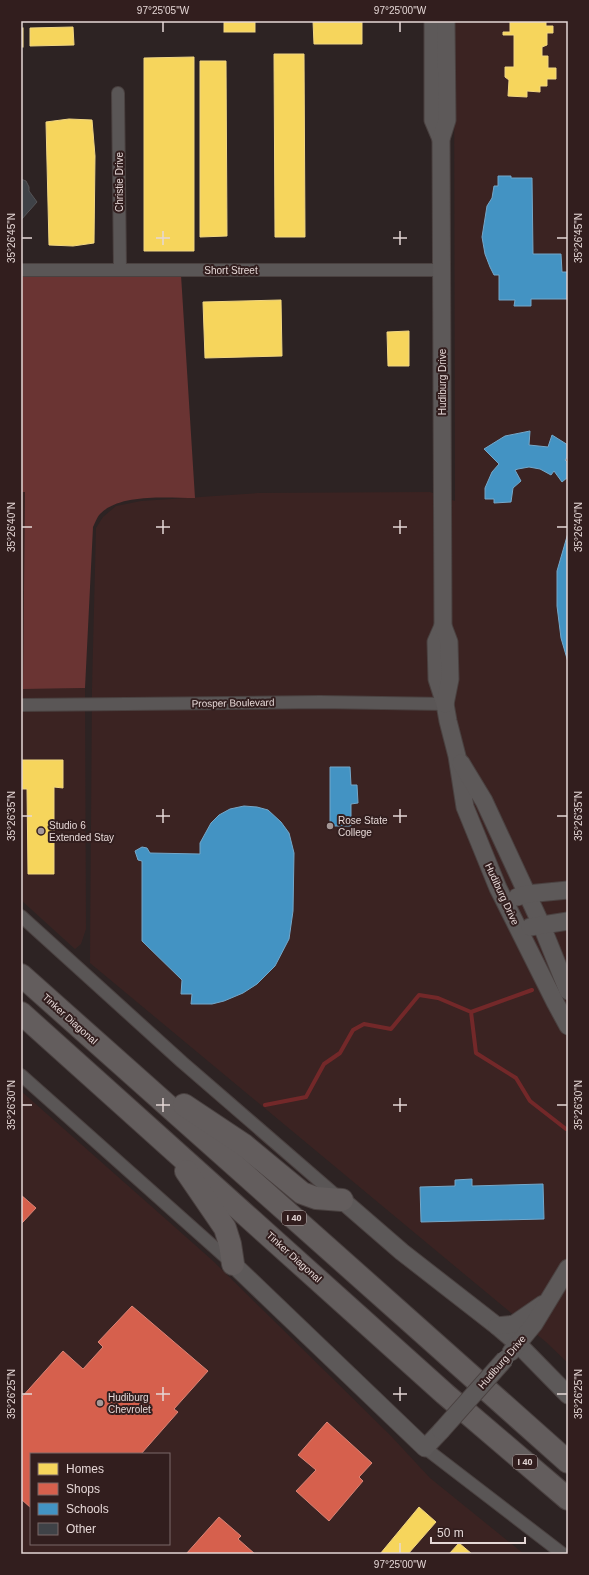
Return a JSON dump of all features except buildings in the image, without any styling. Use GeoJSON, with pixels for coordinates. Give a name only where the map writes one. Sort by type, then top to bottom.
{"type":"FeatureCollection","features":[{"type":"Feature","properties":{"kind":"highway","name":"Tinker Diagonal"},"geometry":{"type":"LineString","coordinates":[[21,975],[494,1398],[568,1462]]}},
{"type":"Feature","properties":{"kind":"highway","name":"Tinker Diagonal"},"geometry":{"type":"LineString","coordinates":[[21,1013],[446,1394],[568,1499]]}},
{"type":"Feature","properties":{"kind":"highway"},"geometry":{"type":"LineString","coordinates":[[121,1064],[244,1145],[302,1193],[316,1198],[342,1200]]}},
{"type":"Feature","properties":{"kind":"highway"},"geometry":{"type":"LineString","coordinates":[[166,1142],[225,1228],[230,1244],[233,1264]]}},
{"type":"Feature","properties":{"kind":"street","name":"Hudiburg Drive"},"geometry":{"type":"LineString","coordinates":[[433,21],[433,120],[441,139]]}},
{"type":"Feature","properties":{"kind":"street","name":"Hudiburg Drive"},"geometry":{"type":"LineString","coordinates":[[446,21],[447,120],[441,139],[443,626],[436,642],[437,679],[446,704],[448,721],[457,756],[465,807],[504,900],[568,1026]]}},
{"type":"Feature","properties":{"kind":"street","name":"Christie Drive"},"geometry":{"type":"LineString","coordinates":[[118,93],[120,270]]}},
{"type":"Feature","properties":{"kind":"street","name":"Short Street"},"geometry":{"type":"LineString","coordinates":[[21,270],[441,270]]}},
{"type":"Feature","properties":{"kind":"street","name":"Prosper Boulevard"},"geometry":{"type":"LineString","coordinates":[[21,705],[320,702],[446,704]]}},
{"type":"Feature","properties":{"kind":"street","name":"Hudiburg Drive"},"geometry":{"type":"LineString","coordinates":[[457,756],[484,801],[541,924],[568,991]]}},
{"type":"Feature","properties":{"kind":"street"},"geometry":{"type":"LineString","coordinates":[[504,900],[527,894],[568,890]]}},
{"type":"Feature","properties":{"kind":"street"},"geometry":{"type":"LineString","coordinates":[[21,916],[182,1062],[402,1252],[498,1326],[518,1344],[568,1395]]}},
{"type":"Feature","properties":{"kind":"street"},"geometry":{"type":"LineString","coordinates":[[518,929],[541,924],[568,921]]}},
{"type":"Feature","properties":{"kind":"street"},"geometry":{"type":"LineString","coordinates":[[21,1075],[233,1264],[425,1448],[563,1554]]}},
{"type":"Feature","properties":{"kind":"street","name":"Hudiburg Drive"},"geometry":{"type":"LineString","coordinates":[[425,1448],[505,1359],[534,1324],[568,1268]]}},
{"type":"Feature","properties":{"kind":"street"},"geometry":{"type":"LineString","coordinates":[[498,1326],[514,1324],[551,1298]]}},
{"type":"Feature","properties":{"kind":"shaded area","name":"Rose State College"},"geometry":{"type":"Polygon","coordinates":[[[454,21],[568,21],[568,1363],[546,1342],[90,963],[92,688],[96,528],[103,517],[116,506],[141,501],[258,493],[430,492],[455,501],[454,21]]]}},
{"type":"Feature","properties":{"kind":"shaded area"},"geometry":{"type":"Polygon","coordinates":[[[181,275],[195,498],[145,498],[132,500],[109,507],[100,514],[93,527],[85,688],[23,689],[25,492],[21,492],[21,277],[181,275]]]}},
{"type":"Feature","properties":{"kind":"shaded area"},"geometry":{"type":"Polygon","coordinates":[[[21,492],[25,492],[23,689],[85,688],[86,929],[81,944],[75,949],[21,900],[21,492]]]}},
{"type":"Feature","properties":{"kind":"shaded area"},"geometry":{"type":"Polygon","coordinates":[[[21,1091],[212,1260],[391,1436],[430,1478],[524,1554],[21,1554],[21,1091]]]}},
{"type":"Feature","properties":{"kind":"waterway"},"geometry":{"type":"LineString","coordinates":[[471,1012],[532,990]]}},
{"type":"Feature","properties":{"kind":"waterway"},"geometry":{"type":"LineString","coordinates":[[265,1105],[306,1097],[324,1064],[340,1053],[353,1030],[364,1024],[391,1029],[419,995],[438,998],[471,1012],[476,1053],[516,1078],[530,1101],[566,1129]]}},
{"type":"Feature","properties":{"kind":"place","name":"Rose State College"},"geometry":{"type":"Point","coordinates":[330,826]}},
{"type":"Feature","properties":{"kind":"place","name":"Studio 6 Extended Stay"},"geometry":{"type":"Point","coordinates":[41,831]}},
{"type":"Feature","properties":{"kind":"place","name":"Hudiburg Chevrolet"},"geometry":{"type":"Point","coordinates":[100,1403]}}]}
